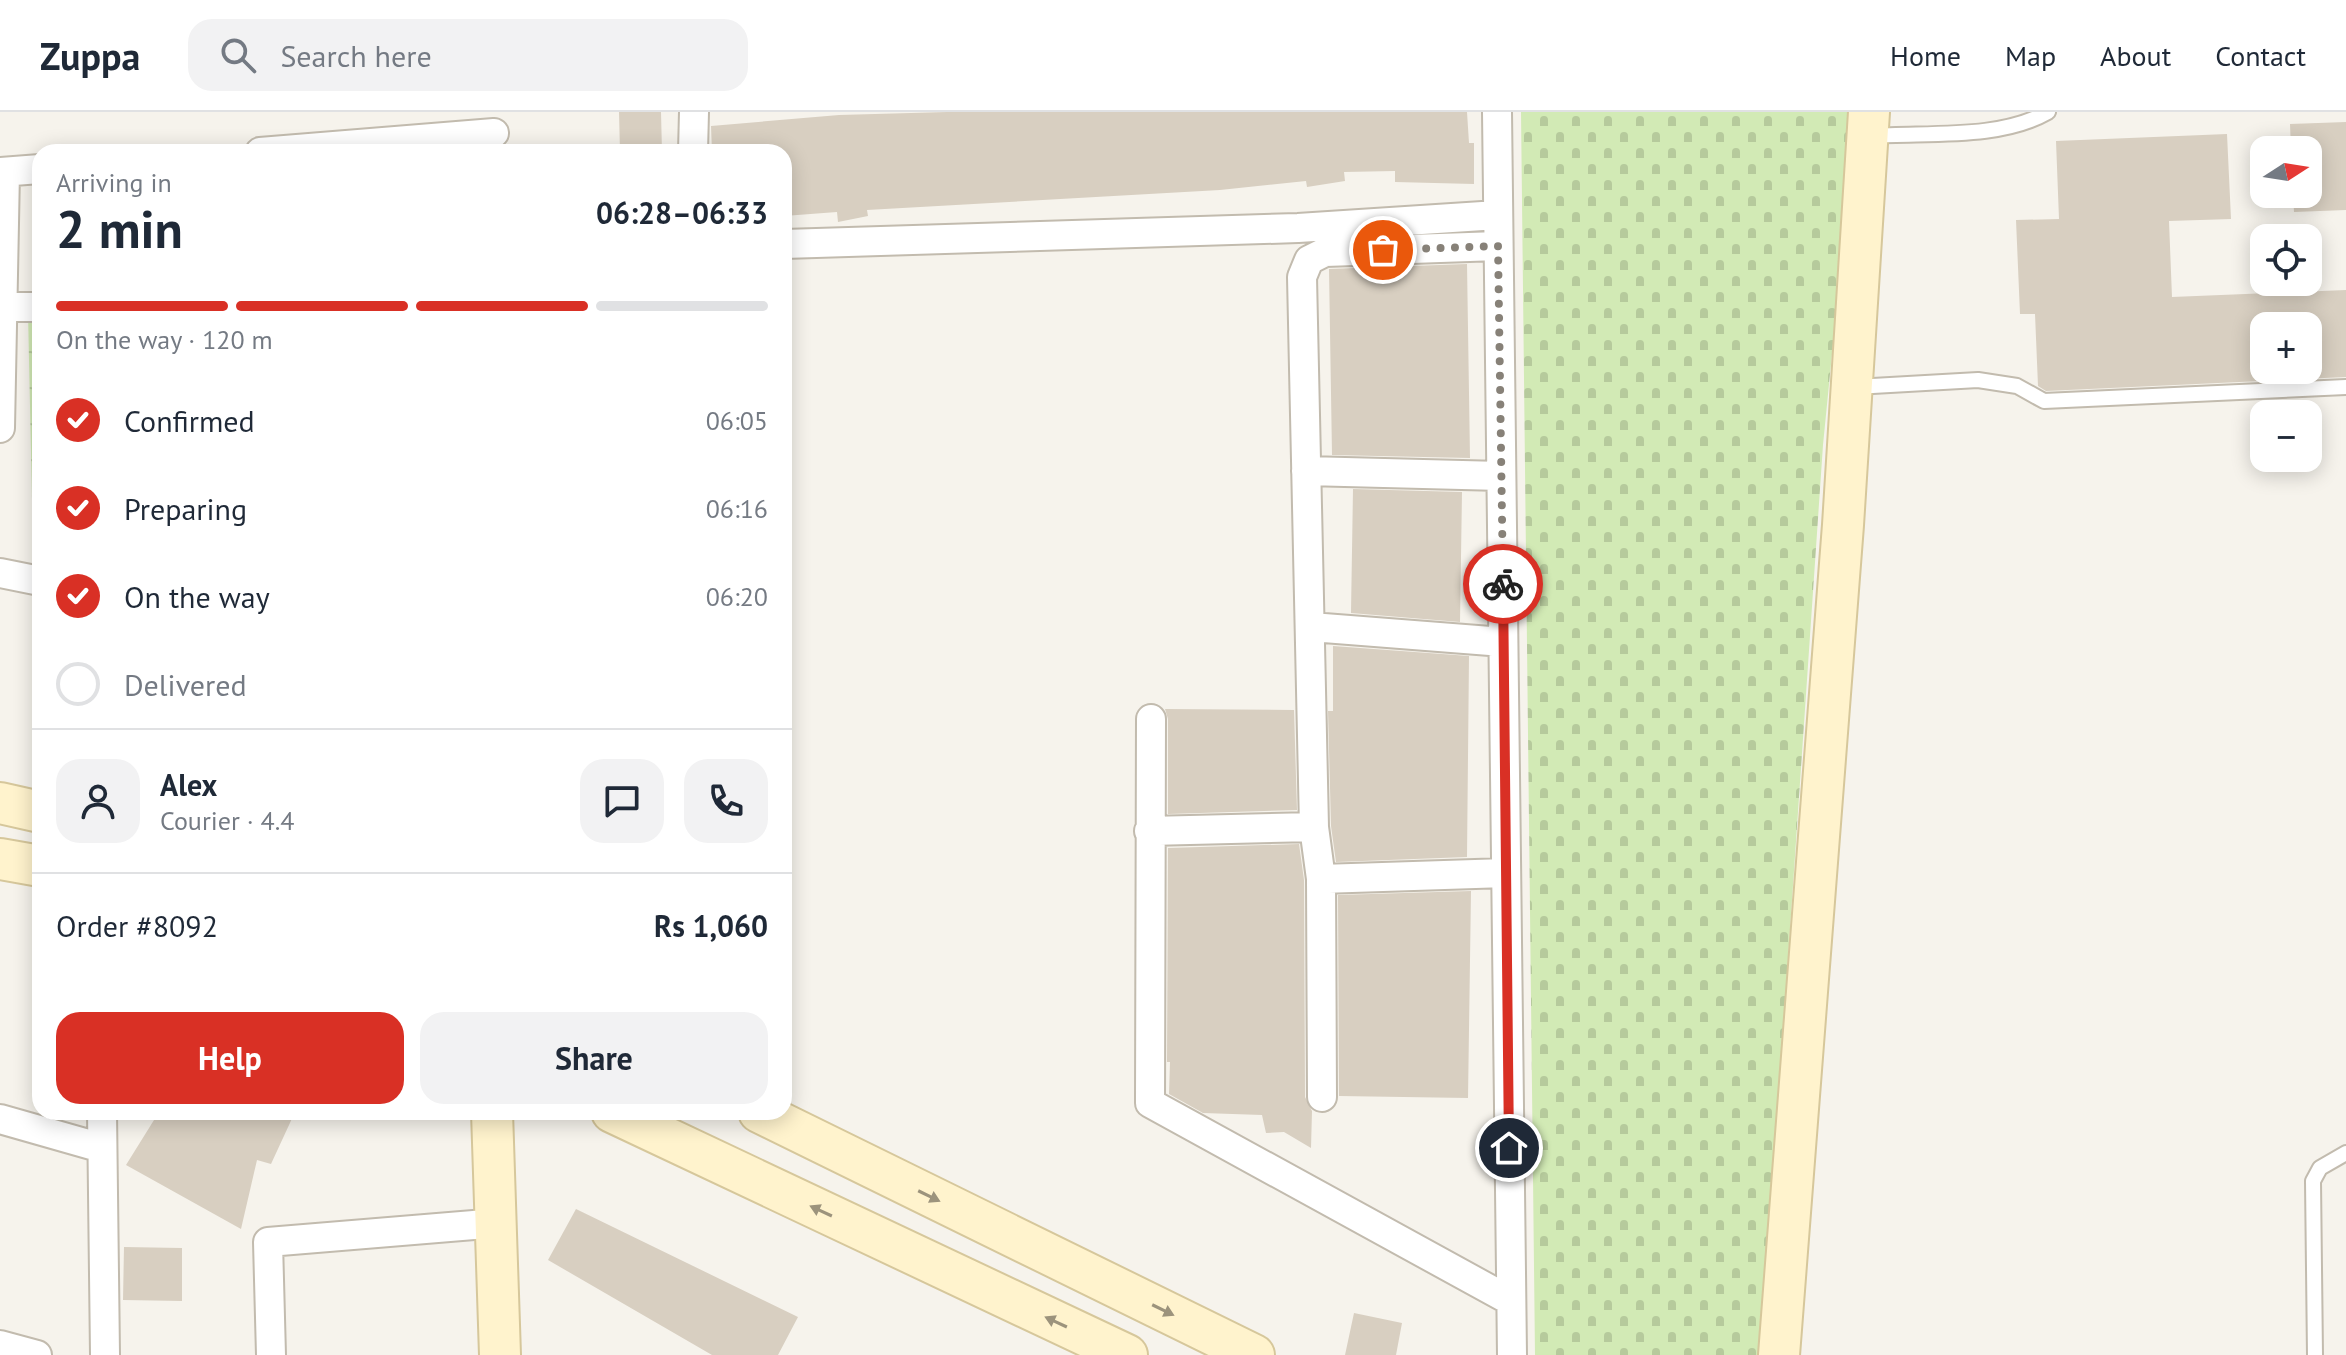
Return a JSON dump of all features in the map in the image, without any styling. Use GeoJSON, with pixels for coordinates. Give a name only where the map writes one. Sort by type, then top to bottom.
{"type":"FeatureCollection","features":[{"type":"Feature","properties":{"kind":"street"},"geometry":{"type":"LineString","coordinates":[[693,144],[694,112]]}},
{"type":"Feature","properties":{"kind":"street"},"geometry":{"type":"LineString","coordinates":[[1497,112],[1512,1355]]}},
{"type":"Feature","properties":{"kind":"street"},"geometry":{"type":"LineString","coordinates":[[1779,1355],[1852,387],[1868,124]]}},
{"type":"Feature","properties":{"kind":"street"},"geometry":{"type":"LineString","coordinates":[[354,144],[494,132]]}},
{"type":"Feature","properties":{"kind":"street"},"geometry":{"type":"LineString","coordinates":[[0,428],[3,172],[32,170]]}},
{"type":"Feature","properties":{"kind":"street"},"geometry":{"type":"LineString","coordinates":[[792,244],[1298,228],[1498,215]]}},
{"type":"Feature","properties":{"kind":"street"},"geometry":{"type":"LineString","coordinates":[[1322,1097],[1321,879],[1314,827],[1302,277],[1309,260],[1325,252],[1498,246]]}},
{"type":"Feature","properties":{"kind":"street"},"geometry":{"type":"LineString","coordinates":[[3,307],[32,307]]}},
{"type":"Feature","properties":{"kind":"street"},"geometry":{"type":"LineString","coordinates":[[1306,471],[1501,476]]}},
{"type":"Feature","properties":{"kind":"street"},"geometry":{"type":"LineString","coordinates":[[0,573],[32,579]]}},
{"type":"Feature","properties":{"kind":"street"},"geometry":{"type":"LineString","coordinates":[[1311,627],[1503,642]]}},
{"type":"Feature","properties":{"kind":"street"},"geometry":{"type":"LineString","coordinates":[[1151,719],[1150,1103],[1511,1301]]}},
{"type":"Feature","properties":{"kind":"street"},"geometry":{"type":"LineString","coordinates":[[0,803],[32,810]]}},
{"type":"Feature","properties":{"kind":"street"},"geometry":{"type":"LineString","coordinates":[[1149,831],[1314,827]]}},
{"type":"Feature","properties":{"kind":"street"},"geometry":{"type":"LineString","coordinates":[[0,859],[32,865]]}},
{"type":"Feature","properties":{"kind":"street"},"geometry":{"type":"LineString","coordinates":[[1321,879],[1506,873]]}},
{"type":"Feature","properties":{"kind":"street"},"geometry":{"type":"LineString","coordinates":[[0,1119],[102,1148]]}},
{"type":"Feature","properties":{"kind":"street"},"geometry":{"type":"LineString","coordinates":[[102,1120],[105,1355]]}},
{"type":"Feature","properties":{"kind":"street"},"geometry":{"type":"LineString","coordinates":[[492,1120],[500,1355]]}},
{"type":"Feature","properties":{"kind":"street"},"geometry":{"type":"LineString","coordinates":[[629,1120],[1127,1355]]}},
{"type":"Feature","properties":{"kind":"street"},"geometry":{"type":"LineString","coordinates":[[775,1120],[1254,1355]]}},
{"type":"Feature","properties":{"kind":"street"},"geometry":{"type":"LineString","coordinates":[[271,1355],[268,1242],[498,1223]]}},
{"type":"Feature","properties":{"kind":"street"},"geometry":{"type":"LineString","coordinates":[[0,1345],[37,1355]]}},
{"type":"Feature","properties":{"kind":"lane"},"geometry":{"type":"LineString","coordinates":[[1868,124],[1988,129],[2034,120],[2048,112]]}},
{"type":"Feature","properties":{"kind":"lane"},"geometry":{"type":"LineString","coordinates":[[1852,387],[1978,380],[2017,386],[2044,401],[2346,387]]}},
{"type":"Feature","properties":{"kind":"lane"},"geometry":{"type":"LineString","coordinates":[[2315,1355],[2313,1181],[2320,1168],[2346,1153]]}},
{"type":"Feature","properties":{"kind":"green space"},"geometry":{"type":"Polygon","coordinates":[[[1521,112],[1856,112],[1823,445],[1761,1355],[1535,1355],[1521,112]]]}},
{"type":"Feature","properties":{"kind":"green space"},"geometry":{"type":"Polygon","coordinates":[[[28,313],[32,313],[32,499],[28,313]]]}},
{"type":"Feature","properties":{"kind":"building"},"geometry":{"type":"Polygon","coordinates":[[[619,112],[661,112],[662,144],[620,144],[619,112]]]}},
{"type":"Feature","properties":{"kind":"building"},"geometry":{"type":"Polygon","coordinates":[[[947,112],[1467,112],[1469,143],[1474,143],[1474,184],[1395,182],[1395,171],[1344,172],[1345,181],[1307,187],[1306,181],[1220,190],[867,210],[868,216],[838,222],[837,212],[792,215],[792,144],[712,144],[711,126],[839,115],[947,112]]]}},
{"type":"Feature","properties":{"kind":"building"},"geometry":{"type":"Polygon","coordinates":[[[2346,122],[2346,210],[2294,212],[2294,208],[2322,208],[2322,136],[2290,136],[2290,124],[2346,122]]]}},
{"type":"Feature","properties":{"kind":"building"},"geometry":{"type":"Polygon","coordinates":[[[2227,134],[2231,219],[2169,221],[2172,297],[2250,294],[2322,296],[2322,291],[2346,290],[2346,377],[2322,378],[2322,312],[2250,312],[2250,381],[2046,391],[2038,386],[2035,314],[2020,314],[2016,220],[2059,219],[2056,141],[2227,134]]]}},
{"type":"Feature","properties":{"kind":"building"},"geometry":{"type":"Polygon","coordinates":[[[1467,264],[1470,458],[1332,455],[1329,269],[1467,264]]]}},
{"type":"Feature","properties":{"kind":"building"},"geometry":{"type":"Polygon","coordinates":[[[1353,489],[1462,492],[1460,622],[1351,613],[1353,489]]]}},
{"type":"Feature","properties":{"kind":"building"},"geometry":{"type":"Polygon","coordinates":[[[1333,646],[1469,656],[1467,857],[1336,862],[1331,826],[1328,711],[1333,711],[1333,646]]]}},
{"type":"Feature","properties":{"kind":"building"},"geometry":{"type":"Polygon","coordinates":[[[1165,709],[1294,710],[1297,810],[1168,814],[1168,719],[1165,709]]]}},
{"type":"Feature","properties":{"kind":"building"},"geometry":{"type":"Polygon","coordinates":[[[1299,844],[1304,880],[1305,1097],[1312,1111],[1311,1148],[1284,1132],[1266,1133],[1262,1115],[1203,1113],[1169,1094],[1170,1062],[1167,1062],[1168,848],[1299,844]]]}},
{"type":"Feature","properties":{"kind":"building"},"geometry":{"type":"Polygon","coordinates":[[[1471,891],[1468,1098],[1339,1096],[1338,895],[1471,891]]]}},
{"type":"Feature","properties":{"kind":"building"},"geometry":{"type":"Polygon","coordinates":[[[154,1120],[291,1120],[271,1164],[257,1160],[241,1229],[126,1165],[154,1120]]]}},
{"type":"Feature","properties":{"kind":"building"},"geometry":{"type":"Polygon","coordinates":[[[576,1209],[798,1317],[778,1355],[712,1355],[548,1260],[576,1209]]]}},
{"type":"Feature","properties":{"kind":"building"},"geometry":{"type":"Polygon","coordinates":[[[124,1247],[182,1248],[182,1301],[123,1300],[124,1247]]]}},
{"type":"Feature","properties":{"kind":"building"},"geometry":{"type":"Polygon","coordinates":[[[1354,1313],[1402,1323],[1396,1355],[1345,1355],[1354,1313]]]}},
{"type":"Feature","properties":{"kind":"way so far"},"geometry":{"type":"LineString","coordinates":[[1383,250],[1498,246],[1503,584]]}},
{"type":"Feature","properties":{"kind":"route"},"geometry":{"type":"LineString","coordinates":[[1503,584],[1509,1148]]}}]}
